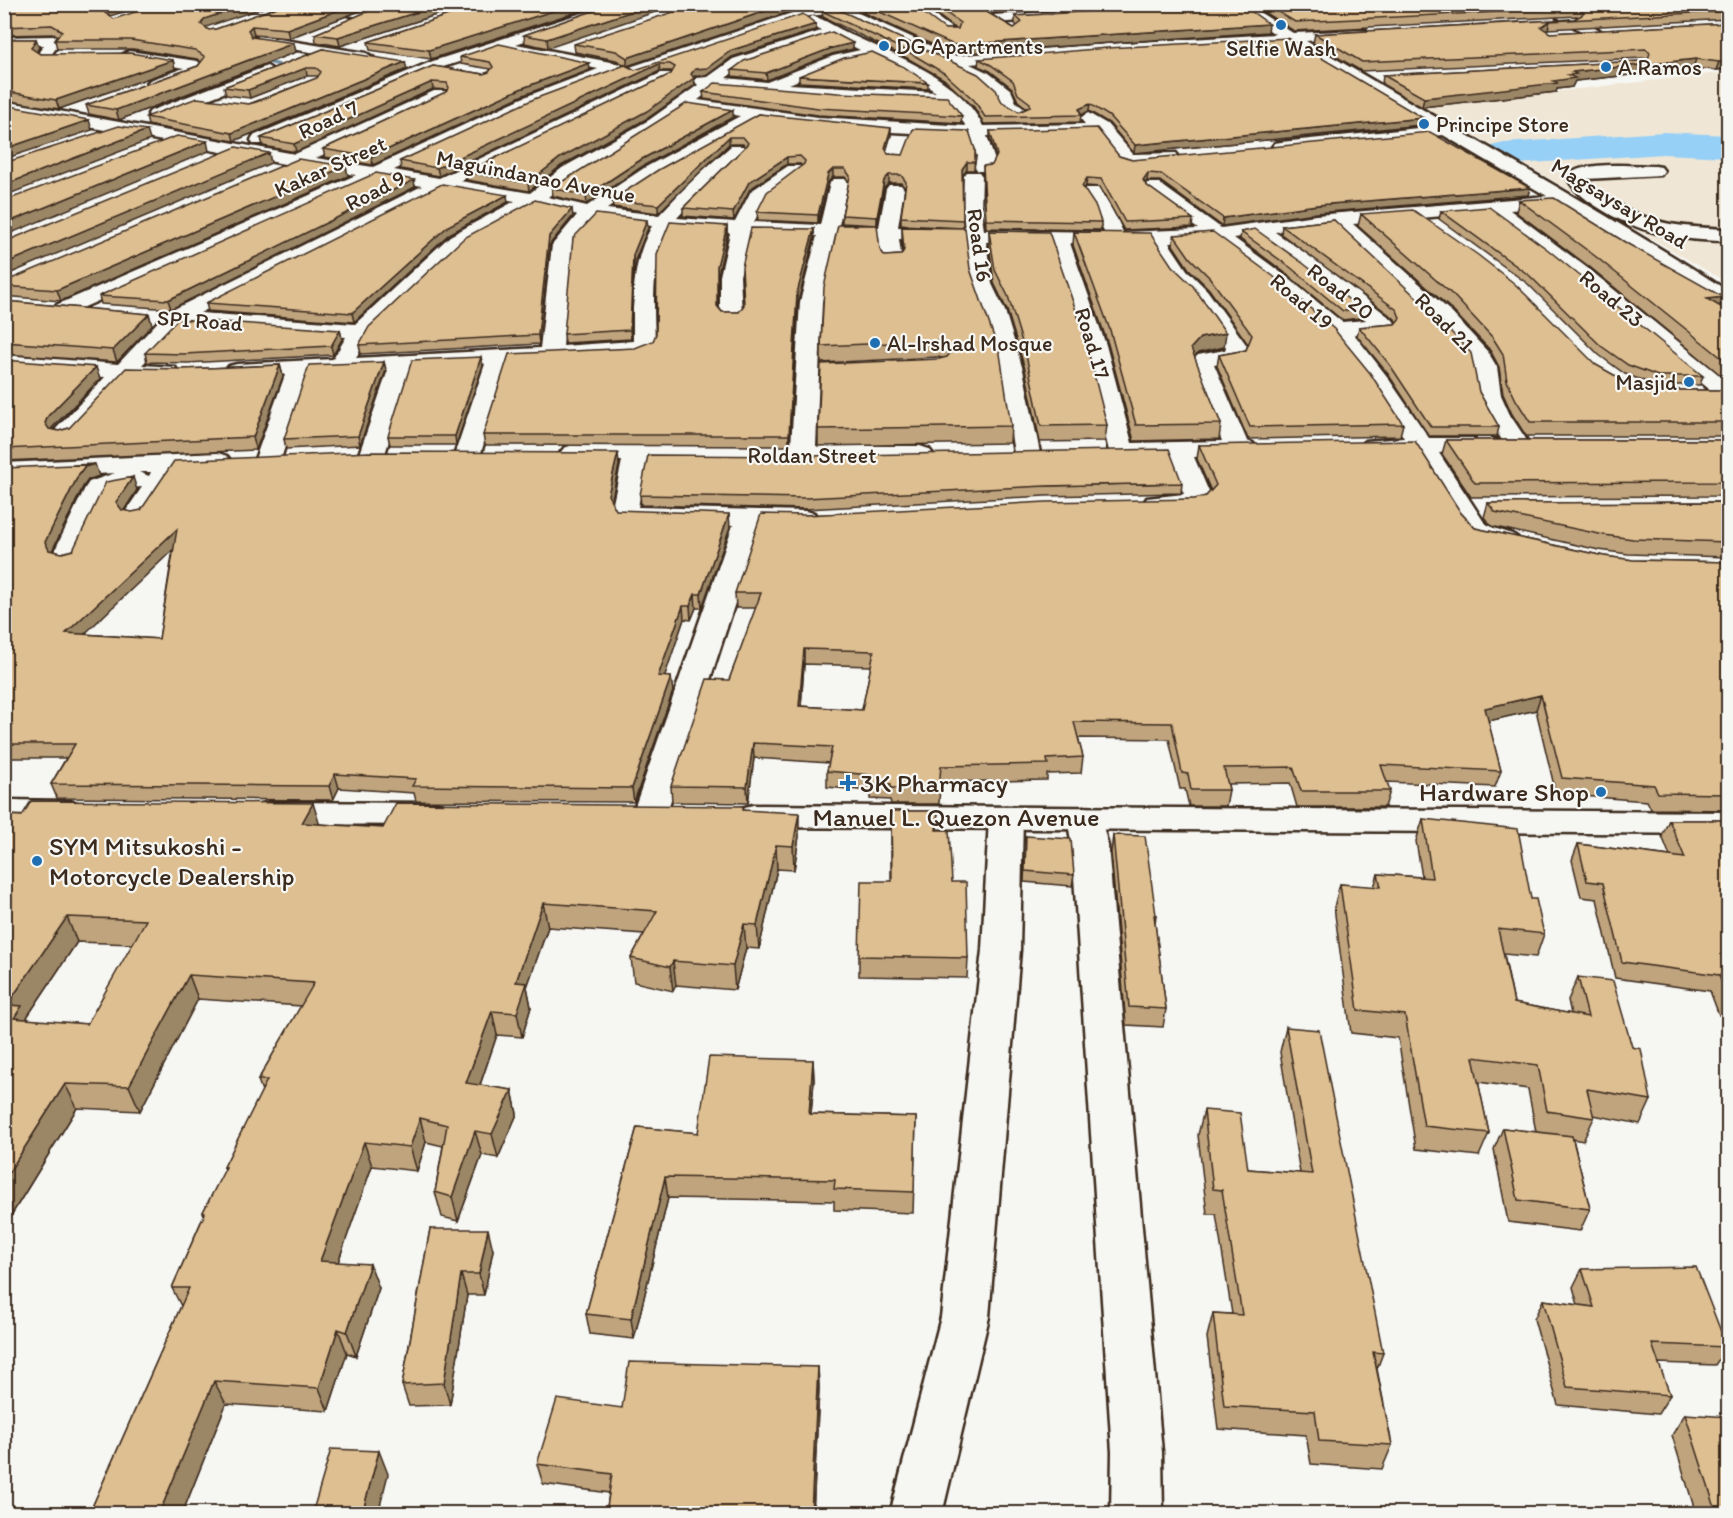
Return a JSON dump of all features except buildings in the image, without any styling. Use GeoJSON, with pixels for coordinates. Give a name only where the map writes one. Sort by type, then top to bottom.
{"type":"FeatureCollection","features":[{"type":"Feature","properties":{"kind":"street"},"geometry":{"type":"LineString","coordinates":[[308,4],[376,13],[341,26]]}},
{"type":"Feature","properties":{"kind":"street"},"geometry":{"type":"LineString","coordinates":[[206,162],[434,66],[625,4]]}},
{"type":"Feature","properties":{"kind":"street","name":"Kakar Street"},"geometry":{"type":"LineString","coordinates":[[63,310],[377,172],[528,101],[623,63],[768,24],[800,10],[894,4]]}},
{"type":"Feature","properties":{"kind":"street"},"geometry":{"type":"LineString","coordinates":[[909,4],[951,33]]}},
{"type":"Feature","properties":{"kind":"street"},"geometry":{"type":"LineString","coordinates":[[988,12],[1001,4]]}},
{"type":"Feature","properties":{"kind":"street"},"geometry":{"type":"LineString","coordinates":[[1238,5],[1259,5]]}},
{"type":"Feature","properties":{"kind":"street","name":"Magsaysay Road"},"geometry":{"type":"LineString","coordinates":[[1238,5],[1668,260],[1728,300]]}},
{"type":"Feature","properties":{"kind":"street"},"geometry":{"type":"LineString","coordinates":[[1136,10],[1155,7],[1220,42]]}},
{"type":"Feature","properties":{"kind":"street"},"geometry":{"type":"LineString","coordinates":[[839,9],[992,82],[1005,93],[1009,104],[1020,112]]}},
{"type":"Feature","properties":{"kind":"street"},"geometry":{"type":"LineString","coordinates":[[1524,9],[1546,11],[1568,23],[1593,32],[1639,63],[1612,65]]}},
{"type":"Feature","properties":{"kind":"street"},"geometry":{"type":"LineString","coordinates":[[800,10],[831,32],[917,74],[954,98],[978,131]]}},
{"type":"Feature","properties":{"kind":"street"},"geometry":{"type":"LineString","coordinates":[[988,12],[1076,14]]}},
{"type":"Feature","properties":{"kind":"street"},"geometry":{"type":"LineString","coordinates":[[988,12],[1013,31]]}},
{"type":"Feature","properties":{"kind":"street"},"geometry":{"type":"LineString","coordinates":[[1568,23],[1587,15]]}},
{"type":"Feature","properties":{"kind":"street"},"geometry":{"type":"LineString","coordinates":[[748,20],[768,24]]}},
{"type":"Feature","properties":{"kind":"street"},"geometry":{"type":"LineString","coordinates":[[1264,21],[1288,20]]}},
{"type":"Feature","properties":{"kind":"street"},"geometry":{"type":"LineString","coordinates":[[1167,26],[1190,25]]}},
{"type":"Feature","properties":{"kind":"street"},"geometry":{"type":"LineString","coordinates":[[1593,32],[1615,31]]}},
{"type":"Feature","properties":{"kind":"street"},"geometry":{"type":"LineString","coordinates":[[341,365],[360,332],[457,240],[534,199],[568,172],[655,124],[738,62],[831,32]]}},
{"type":"Feature","properties":{"kind":"street"},"geometry":{"type":"LineString","coordinates":[[290,45],[321,34]]}},
{"type":"Feature","properties":{"kind":"street"},"geometry":{"type":"LineString","coordinates":[[950,61],[1049,52],[1293,37],[1372,39],[1311,48]]}},
{"type":"Feature","properties":{"kind":"street"},"geometry":{"type":"LineString","coordinates":[[4,45],[12,40],[54,39],[42,55],[64,55]]}},
{"type":"Feature","properties":{"kind":"street"},"geometry":{"type":"LineString","coordinates":[[259,40],[375,58]]}},
{"type":"Feature","properties":{"kind":"street"},"geometry":{"type":"LineString","coordinates":[[340,53],[373,41]]}},
{"type":"Feature","properties":{"kind":"street"},"geometry":{"type":"LineString","coordinates":[[1031,41],[1049,52]]}},
{"type":"Feature","properties":{"kind":"street"},"geometry":{"type":"LineString","coordinates":[[549,54],[578,44]]}},
{"type":"Feature","properties":{"kind":"street"},"geometry":{"type":"LineString","coordinates":[[499,45],[588,62],[623,63],[677,78],[710,82],[907,97],[954,98]]}},
{"type":"Feature","properties":{"kind":"street"},"geometry":{"type":"LineString","coordinates":[[88,138],[322,50]]}},
{"type":"Feature","properties":{"kind":"street"},"geometry":{"type":"LineString","coordinates":[[767,87],[838,59],[873,51]]}},
{"type":"Feature","properties":{"kind":"street"},"geometry":{"type":"LineString","coordinates":[[116,54],[197,66],[194,70],[137,89]]}},
{"type":"Feature","properties":{"kind":"street"},"geometry":{"type":"LineString","coordinates":[[399,61],[464,71]]}},
{"type":"Feature","properties":{"kind":"street"},"geometry":{"type":"LineString","coordinates":[[1358,78],[1380,77]]}},
{"type":"Feature","properties":{"kind":"street","name":"Road 9"},"geometry":{"type":"LineString","coordinates":[[63,434],[174,318],[442,183],[677,78]]}},
{"type":"Feature","properties":{"kind":"street","name":"Road 7"},"geometry":{"type":"LineString","coordinates":[[268,173],[440,94]]}},
{"type":"Feature","properties":{"kind":"street"},"geometry":{"type":"LineString","coordinates":[[197,98],[232,103]]}},
{"type":"Feature","properties":{"kind":"street"},"geometry":{"type":"LineString","coordinates":[[682,102],[821,123],[903,128],[1032,132],[1094,123],[1128,159],[1188,155]]}},
{"type":"Feature","properties":{"kind":"street"},"geometry":{"type":"LineString","coordinates":[[58,117],[92,105]]}},
{"type":"Feature","properties":{"kind":"street","name":"Maguindanao Avenue"},"geometry":{"type":"LineString","coordinates":[[4,106],[298,160],[534,199],[589,212],[662,223],[741,229],[976,236],[1156,238],[1567,200]]}},
{"type":"Feature","properties":{"kind":"street"},"geometry":{"type":"LineString","coordinates":[[4,116],[25,110]]}},
{"type":"Feature","properties":{"kind":"street"},"geometry":{"type":"LineString","coordinates":[[551,354],[562,245],[568,233],[589,212],[674,159],[758,113]]}},
{"type":"Feature","properties":{"kind":"street"},"geometry":{"type":"LineString","coordinates":[[898,147],[903,128]]}},
{"type":"Feature","properties":{"kind":"street"},"geometry":{"type":"LineString","coordinates":[[1259,149],[1446,130]]}},
{"type":"Feature","properties":{"kind":"street","name":"Road 16"},"geometry":{"type":"LineString","coordinates":[[978,131],[986,158],[978,172],[972,210],[982,284],[994,310],[1012,370],[1027,453]]}},
{"type":"Feature","properties":{"kind":"street"},"geometry":{"type":"LineString","coordinates":[[147,150],[179,137]]}},
{"type":"Feature","properties":{"kind":"street"},"geometry":{"type":"LineString","coordinates":[[218,371],[500,357],[641,347],[644,344],[646,263],[652,243],[662,223],[737,150]]}},
{"type":"Feature","properties":{"kind":"street"},"geometry":{"type":"LineString","coordinates":[[731,314],[733,295],[729,283],[741,229],[758,195],[794,170]]}},
{"type":"Feature","properties":{"kind":"street"},"geometry":{"type":"LineString","coordinates":[[1655,171],[1585,172],[1576,177],[1578,184],[1608,206],[1644,226],[1673,233],[1728,235]]}},
{"type":"Feature","properties":{"kind":"street"},"geometry":{"type":"LineString","coordinates":[[803,456],[811,302],[839,183]]}},
{"type":"Feature","properties":{"kind":"street"},"geometry":{"type":"LineString","coordinates":[[1466,192],[1540,184]]}},
{"type":"Feature","properties":{"kind":"street","name":"Road 19"},"geometry":{"type":"LineString","coordinates":[[1153,187],[1280,281],[1337,329],[1372,372],[1421,445],[1474,507],[1472,526],[1480,534],[1531,546]]}},
{"type":"Feature","properties":{"kind":"street"},"geometry":{"type":"LineString","coordinates":[[892,265],[888,232],[895,189]]}},
{"type":"Feature","properties":{"kind":"street"},"geometry":{"type":"LineString","coordinates":[[1092,192],[1106,214],[1116,238]]}},
{"type":"Feature","properties":{"kind":"street","name":"Road 23"},"geometry":{"type":"LineString","coordinates":[[1492,206],[1550,247],[1728,393]]}},
{"type":"Feature","properties":{"kind":"street"},"geometry":{"type":"LineString","coordinates":[[1415,213],[1441,231]]}},
{"type":"Feature","properties":{"kind":"street","name":"Road 21"},"geometry":{"type":"LineString","coordinates":[[1338,220],[1441,315],[1480,357],[1488,374],[1489,395],[1498,415],[1529,445],[1421,445]]}},
{"type":"Feature","properties":{"kind":"street","name":"Road 20"},"geometry":{"type":"LineString","coordinates":[[1258,229],[1311,266],[1385,325],[1337,329]]}},
{"type":"Feature","properties":{"kind":"street","name":"Road 17"},"geometry":{"type":"LineString","coordinates":[[1058,237],[1095,345],[1110,451],[1179,450]]}},
{"type":"Feature","properties":{"kind":"street"},"geometry":{"type":"LineString","coordinates":[[1156,238],[1179,274],[1200,294],[1237,347],[1236,354],[1202,362],[1238,449]]}},
{"type":"Feature","properties":{"kind":"street"},"geometry":{"type":"LineString","coordinates":[[40,308],[108,313]]}},
{"type":"Feature","properties":{"kind":"street","name":"SPI Road"},"geometry":{"type":"LineString","coordinates":[[152,316],[360,332]]}},
{"type":"Feature","properties":{"kind":"street"},"geometry":{"type":"LineString","coordinates":[[467,453],[500,357]]}},
{"type":"Feature","properties":{"kind":"street"},"geometry":{"type":"LineString","coordinates":[[4,362],[123,371],[188,372]]}},
{"type":"Feature","properties":{"kind":"street"},"geometry":{"type":"LineString","coordinates":[[372,454],[402,362]]}},
{"type":"Feature","properties":{"kind":"street"},"geometry":{"type":"LineString","coordinates":[[66,556],[98,488],[116,481],[164,471],[279,458],[299,368]]}},
{"type":"Feature","properties":{"kind":"street"},"geometry":{"type":"LineString","coordinates":[[809,372],[832,371]]}},
{"type":"Feature","properties":{"kind":"street"},"geometry":{"type":"LineString","coordinates":[[1696,394],[1728,393]]}},
{"type":"Feature","properties":{"kind":"street"},"geometry":{"type":"LineString","coordinates":[[1352,446],[1421,445]]}},
{"type":"Feature","properties":{"kind":"street"},"geometry":{"type":"LineString","coordinates":[[1126,505],[1198,501],[1199,498],[1179,450],[1272,448]]}},
{"type":"Feature","properties":{"kind":"street","name":"Roldan Street"},"geometry":{"type":"LineString","coordinates":[[546,453],[803,456],[945,454]]}},
{"type":"Feature","properties":{"kind":"street"},"geometry":{"type":"LineString","coordinates":[[636,454],[625,508],[627,515],[749,519],[829,518]]}},
{"type":"Feature","properties":{"kind":"street"},"geometry":{"type":"LineString","coordinates":[[4,471],[164,471]]}},
{"type":"Feature","properties":{"kind":"street"},"geometry":{"type":"LineString","coordinates":[[136,515],[164,471]]}},
{"type":"Feature","properties":{"kind":"street"},"geometry":{"type":"LineString","coordinates":[[649,815],[749,519]]}},
{"type":"Feature","properties":{"kind":"street"},"geometry":{"type":"LineString","coordinates":[[8,816],[99,812]]}},
{"type":"Feature","properties":{"kind":"street"},"geometry":{"type":"LineString","coordinates":[[241,813],[462,814]]}},
{"type":"Feature","properties":{"kind":"street"},"geometry":{"type":"LineString","coordinates":[[614,815],[684,816]]}},
{"type":"Feature","properties":{"kind":"street","name":"Manuel L. Quezon Avenue"},"geometry":{"type":"LineString","coordinates":[[718,816],[1728,823]]}},
{"type":"Feature","properties":{"kind":"street"},"geometry":{"type":"LineString","coordinates":[[916,1514],[965,1317],[1001,950],[1006,818]]}},
{"type":"Feature","properties":{"kind":"street"},"geometry":{"type":"LineString","coordinates":[[1084,818],[1090,846],[1137,1452],[1137,1514]]}},
{"type":"Feature","properties":{"kind":"shaded area"},"geometry":{"type":"Polygon","coordinates":[[[1728,72],[1728,283],[1483,140],[1419,107],[1728,72]]]}},
{"type":"Feature","properties":{"kind":"waterway"},"geometry":{"type":"LineString","coordinates":[[254,59],[277,64]]}},
{"type":"Feature","properties":{"kind":"waterway"},"geometry":{"type":"LineString","coordinates":[[1504,154],[1663,143],[1728,146]]}},
{"type":"Feature","properties":{"kind":"waterway"},"geometry":{"type":"LineString","coordinates":[[1132,183],[1174,180]]}},
{"type":"Feature","properties":{"kind":"place","name":"Selfie Wash"},"geometry":{"type":"Point","coordinates":[1281,25]}},
{"type":"Feature","properties":{"kind":"place","name":"DG Apartments"},"geometry":{"type":"Point","coordinates":[884,46]}},
{"type":"Feature","properties":{"kind":"place","name":"A.Ramos"},"geometry":{"type":"Point","coordinates":[1606,67]}},
{"type":"Feature","properties":{"kind":"place","name":"Principe Store"},"geometry":{"type":"Point","coordinates":[1424,124]}},
{"type":"Feature","properties":{"kind":"place","name":"Al-Irshad Mosque"},"geometry":{"type":"Point","coordinates":[875,343]}},
{"type":"Feature","properties":{"kind":"place","name":"Masjid"},"geometry":{"type":"Point","coordinates":[1689,382]}},
{"type":"Feature","properties":{"kind":"place","name":"3K Pharmacy"},"geometry":{"type":"Point","coordinates":[848,783]}},
{"type":"Feature","properties":{"kind":"place","name":"Hardware Shop"},"geometry":{"type":"Point","coordinates":[1601,792]}},
{"type":"Feature","properties":{"kind":"place","name":"SYM Mitsukoshi - Motorcycle Dealership"},"geometry":{"type":"Point","coordinates":[37,861]}}]}
